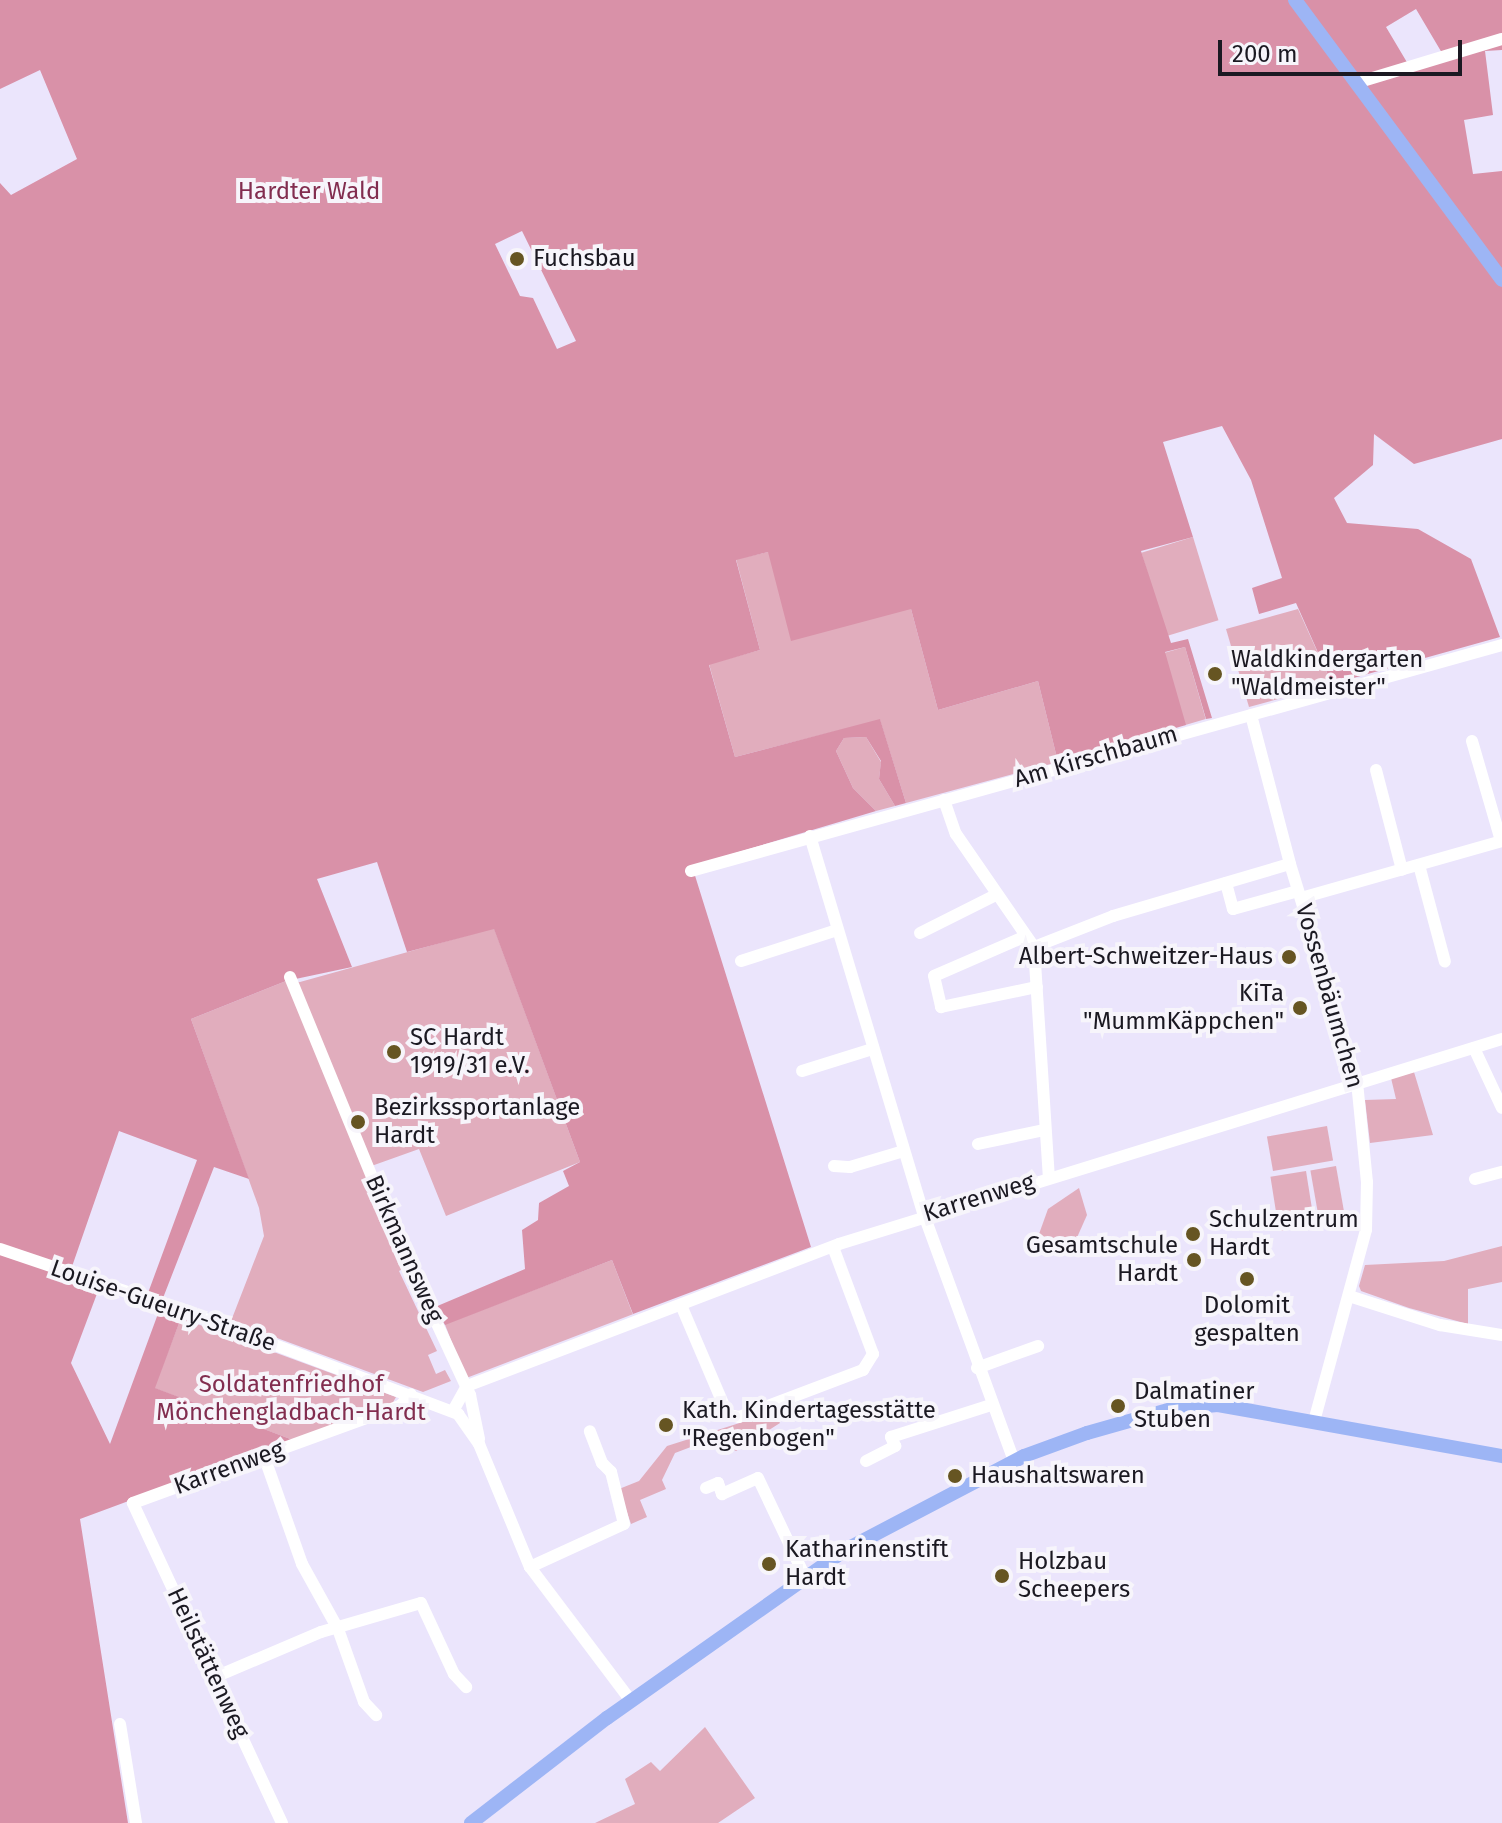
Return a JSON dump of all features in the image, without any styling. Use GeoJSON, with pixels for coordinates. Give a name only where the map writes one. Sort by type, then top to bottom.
{"type":"FeatureCollection","features":[{"type":"Feature","properties":{"kind":"main road"},"geometry":{"type":"LineString","coordinates":[[1295,0],[1495,261],[1502,280]]}},
{"type":"Feature","properties":{"kind":"main road"},"geometry":{"type":"LineString","coordinates":[[471,1823],[631,1701],[805,1577],[914,1510],[1014,1461],[1116,1423],[1177,1408],[1218,1405],[1502,1456]]}},
{"type":"Feature","properties":{"kind":"street"},"geometry":{"type":"LineString","coordinates":[[1356,83],[1502,39]]}},
{"type":"Feature","properties":{"kind":"street","name":"Am Kirschbaum"},"geometry":{"type":"LineString","coordinates":[[691,871],[1502,645]]}},
{"type":"Feature","properties":{"kind":"street","name":"Vossenbäumchen"},"geometry":{"type":"LineString","coordinates":[[1251,715],[1290,864],[1357,1082],[1368,1210],[1349,1296],[1314,1421]]}},
{"type":"Feature","properties":{"kind":"street"},"geometry":{"type":"LineString","coordinates":[[1226,883],[1233,909],[1402,870],[1501,841],[1472,741]]}},
{"type":"Feature","properties":{"kind":"street"},"geometry":{"type":"LineString","coordinates":[[1376,770],[1402,870]]}},
{"type":"Feature","properties":{"kind":"street"},"geometry":{"type":"LineString","coordinates":[[944,800],[956,834],[1030,941],[1037,987],[1049,1176]]}},
{"type":"Feature","properties":{"kind":"street"},"geometry":{"type":"LineString","coordinates":[[810,836],[924,1215],[977,1368],[1014,1461]]}},
{"type":"Feature","properties":{"kind":"street"},"geometry":{"type":"LineString","coordinates":[[1037,987],[941,1007],[934,976],[1030,941],[1290,864]]}},
{"type":"Feature","properties":{"kind":"street"},"geometry":{"type":"LineString","coordinates":[[1419,865],[1445,962]]}},
{"type":"Feature","properties":{"kind":"street"},"geometry":{"type":"LineString","coordinates":[[920,933],[996,895]]}},
{"type":"Feature","properties":{"kind":"street"},"geometry":{"type":"LineString","coordinates":[[741,961],[837,930]]}},
{"type":"Feature","properties":{"kind":"street","name":"Birkmannsweg"},"geometry":{"type":"LineString","coordinates":[[290,977],[394,1231],[468,1390]]}},
{"type":"Feature","properties":{"kind":"street","name":"Karrenweg"},"geometry":{"type":"LineString","coordinates":[[468,1390],[681,1305],[924,1215],[1502,1039]]}},
{"type":"Feature","properties":{"kind":"street"},"geometry":{"type":"LineString","coordinates":[[1474,1048],[1502,1108]]}},
{"type":"Feature","properties":{"kind":"street"},"geometry":{"type":"LineString","coordinates":[[802,1071],[872,1049]]}},
{"type":"Feature","properties":{"kind":"street"},"geometry":{"type":"LineString","coordinates":[[978,1144],[1044,1130]]}},
{"type":"Feature","properties":{"kind":"street"},"geometry":{"type":"LineString","coordinates":[[834,1166],[850,1167],[904,1151]]}},
{"type":"Feature","properties":{"kind":"street"},"geometry":{"type":"LineString","coordinates":[[1475,1179],[1502,1172]]}},
{"type":"Feature","properties":{"kind":"street"},"geometry":{"type":"LineString","coordinates":[[681,1305],[728,1415],[739,1417],[863,1370],[873,1354],[833,1247]]}},
{"type":"Feature","properties":{"kind":"street","name":"Louise-Gueury-Straße"},"geometry":{"type":"LineString","coordinates":[[0,1249],[453,1411],[468,1423],[479,1444],[530,1567],[631,1701]]}},
{"type":"Feature","properties":{"kind":"street"},"geometry":{"type":"LineString","coordinates":[[1349,1296],[1440,1325],[1502,1335]]}},
{"type":"Feature","properties":{"kind":"street"},"geometry":{"type":"LineString","coordinates":[[977,1368],[1038,1346]]}},
{"type":"Feature","properties":{"kind":"street"},"geometry":{"type":"LineString","coordinates":[[453,1411],[468,1390]]}},
{"type":"Feature","properties":{"kind":"street"},"geometry":{"type":"LineString","coordinates":[[468,1390],[479,1419],[479,1444]]}},
{"type":"Feature","properties":{"kind":"street","name":"Karrenweg"},"geometry":{"type":"LineString","coordinates":[[133,1503],[400,1406],[411,1394]]}},
{"type":"Feature","properties":{"kind":"street"},"geometry":{"type":"LineString","coordinates":[[866,1461],[895,1446],[891,1437],[991,1405]]}},
{"type":"Feature","properties":{"kind":"street"},"geometry":{"type":"LineString","coordinates":[[530,1567],[624,1524],[611,1472],[602,1463],[590,1431]]}},
{"type":"Feature","properties":{"kind":"street"},"geometry":{"type":"LineString","coordinates":[[264,1456],[302,1564],[338,1629],[364,1702],[376,1715]]}},
{"type":"Feature","properties":{"kind":"street"},"geometry":{"type":"LineString","coordinates":[[706,1488],[718,1483],[722,1494],[758,1478],[777,1528],[805,1577]]}},
{"type":"Feature","properties":{"kind":"street","name":"Heilstättenweg"},"geometry":{"type":"LineString","coordinates":[[133,1503],[282,1823]]}},
{"type":"Feature","properties":{"kind":"street"},"geometry":{"type":"LineString","coordinates":[[215,1677],[338,1629],[421,1603],[454,1674],[466,1687]]}},
{"type":"Feature","properties":{"kind":"street"},"geometry":{"type":"LineString","coordinates":[[120,1724],[136,1823]]}},
{"type":"Feature","properties":{"kind":"green space","name":"Hardter Wald"},"geometry":{"type":"Polygon","coordinates":[[[0,0],[1502,0],[1502,50],[1485,51],[1493,115],[1464,120],[1473,174],[1502,171],[1502,439],[1414,464],[1374,434],[1373,465],[1334,498],[1347,523],[1418,529],[1471,559],[1500,637],[1332,684],[1296,603],[1259,614],[1252,588],[1282,578],[1251,480],[1222,426],[1163,442],[1193,537],[1141,551],[1171,643],[1188,639],[1212,718],[1206,719],[1185,647],[1165,652],[1186,725],[1058,762],[1038,681],[938,710],[911,609],[791,641],[768,552],[736,560],[760,650],[709,665],[735,757],[880,719],[906,803],[895,806],[879,779],[881,761],[866,737],[844,738],[836,751],[853,788],[876,811],[692,866],[811,1247],[633,1314],[612,1260],[445,1325],[435,1307],[525,1269],[522,1230],[538,1220],[539,1203],[569,1186],[563,1171],[580,1162],[494,929],[407,952],[377,862],[317,879],[352,967],[286,981],[191,1019],[249,1179],[214,1167],[163,1298],[148,1293],[197,1160],[119,1131],[67,1281],[98,1291],[71,1363],[110,1444],[159,1311],[181,1318],[155,1388],[293,1440],[80,1519],[128,1823],[0,1823],[0,183],[11,195],[77,159],[40,70],[0,89],[0,0]],[[1416,9],[1386,27],[1408,64],[1442,53],[1416,9]],[[522,231],[495,244],[520,296],[533,298],[557,349],[576,341],[522,231]]]}},
{"type":"Feature","properties":{"kind":"green space"},"geometry":{"type":"Polygon","coordinates":[[[1193,537],[1218,620],[1167,636],[1141,553],[1193,537]]]}},
{"type":"Feature","properties":{"kind":"green space"},"geometry":{"type":"Polygon","coordinates":[[[768,552],[911,609],[938,710],[1038,681],[1058,762],[906,803],[880,720],[735,757],[709,664],[760,650],[736,559],[768,552]]]}},
{"type":"Feature","properties":{"kind":"green space"},"geometry":{"type":"Polygon","coordinates":[[[1298,609],[1332,684],[1249,707],[1226,629],[1298,609]]]}},
{"type":"Feature","properties":{"kind":"green space"},"geometry":{"type":"Polygon","coordinates":[[[1185,647],[1206,719],[1185,725],[1164,653],[1185,647]]]}},
{"type":"Feature","properties":{"kind":"green space"},"geometry":{"type":"Polygon","coordinates":[[[866,737],[881,762],[879,779],[895,806],[876,811],[853,788],[836,751],[844,738],[866,737]]]}},
{"type":"Feature","properties":{"kind":"green space","name":"Bezirkssportanlage Hardt"},"geometry":{"type":"Polygon","coordinates":[[[494,928],[580,1162],[446,1216],[419,1149],[363,1169],[406,1267],[399,1271],[437,1351],[428,1355],[436,1374],[445,1370],[451,1381],[423,1392],[231,1321],[264,1236],[259,1208],[191,1019],[286,981],[300,982],[494,928]]]}},
{"type":"Feature","properties":{"kind":"green space"},"geometry":{"type":"Polygon","coordinates":[[[1414,1072],[1433,1135],[1370,1143],[1365,1100],[1396,1099],[1391,1078],[1414,1072]]]}},
{"type":"Feature","properties":{"kind":"green space"},"geometry":{"type":"Polygon","coordinates":[[[1327,1126],[1333,1160],[1273,1171],[1267,1137],[1327,1126]]]}},
{"type":"Feature","properties":{"kind":"green space"},"geometry":{"type":"Polygon","coordinates":[[[1336,1166],[1345,1219],[1320,1224],[1310,1171],[1336,1166]]]}},
{"type":"Feature","properties":{"kind":"green space"},"geometry":{"type":"Polygon","coordinates":[[[1306,1171],[1315,1225],[1279,1231],[1270,1177],[1306,1171]]]}},
{"type":"Feature","properties":{"kind":"green space"},"geometry":{"type":"Polygon","coordinates":[[[1079,1188],[1087,1215],[1071,1251],[1042,1243],[1039,1234],[1048,1209],[1079,1188]]]}},
{"type":"Feature","properties":{"kind":"green space"},"geometry":{"type":"Polygon","coordinates":[[[1502,1246],[1502,1282],[1468,1289],[1468,1324],[1409,1308],[1361,1291],[1359,1286],[1365,1265],[1444,1261],[1502,1246]]]}},
{"type":"Feature","properties":{"kind":"green space"},"geometry":{"type":"Polygon","coordinates":[[[612,1260],[633,1314],[466,1378],[445,1324],[612,1260]]]}},
{"type":"Feature","properties":{"kind":"green space","name":"Soldatenfriedhof Mönchengladbach-Hardt"},"geometry":{"type":"Polygon","coordinates":[[[181,1318],[396,1397],[391,1406],[293,1440],[154,1388],[181,1318]]]}},
{"type":"Feature","properties":{"kind":"green space"},"geometry":{"type":"Polygon","coordinates":[[[774,1412],[780,1423],[736,1451],[712,1439],[675,1453],[662,1480],[666,1489],[640,1500],[647,1517],[631,1524],[619,1489],[639,1481],[667,1446],[774,1412]]]}},
{"type":"Feature","properties":{"kind":"green space"},"geometry":{"type":"Polygon","coordinates":[[[705,1727],[755,1798],[718,1823],[595,1823],[635,1804],[625,1779],[651,1762],[660,1771],[705,1727]]]}},
{"type":"Feature","properties":{"kind":"place","name":"Fuchsbau"},"geometry":{"type":"Point","coordinates":[517,259]}},
{"type":"Feature","properties":{"kind":"place","name":"Waldkindergarten \"Waldmeister\""},"geometry":{"type":"Point","coordinates":[1215,674]}},
{"type":"Feature","properties":{"kind":"place","name":"Albert-Schweitzer-Haus"},"geometry":{"type":"Point","coordinates":[1289,957]}},
{"type":"Feature","properties":{"kind":"place","name":"KiTa \"MummKäppchen\""},"geometry":{"type":"Point","coordinates":[1300,1008]}},
{"type":"Feature","properties":{"kind":"place","name":"SC Hardt 1919/31 e.V."},"geometry":{"type":"Point","coordinates":[394,1052]}},
{"type":"Feature","properties":{"kind":"place","name":"Bezirkssportanlage Hardt"},"geometry":{"type":"Point","coordinates":[358,1122]}},
{"type":"Feature","properties":{"kind":"place","name":"Schulzentrum Hardt"},"geometry":{"type":"Point","coordinates":[1193,1234]}},
{"type":"Feature","properties":{"kind":"place","name":"Gesamtschule Hardt"},"geometry":{"type":"Point","coordinates":[1194,1260]}},
{"type":"Feature","properties":{"kind":"place","name":"Dolomit gespalten"},"geometry":{"type":"Point","coordinates":[1247,1279]}},
{"type":"Feature","properties":{"kind":"place","name":"Dalmatiner Stuben"},"geometry":{"type":"Point","coordinates":[1118,1406]}},
{"type":"Feature","properties":{"kind":"place","name":"Kath. Kindertagesstätte \"Regenbogen\""},"geometry":{"type":"Point","coordinates":[666,1425]}},
{"type":"Feature","properties":{"kind":"place","name":"Haushaltswaren"},"geometry":{"type":"Point","coordinates":[955,1476]}},
{"type":"Feature","properties":{"kind":"place","name":"Katharinenstift Hardt"},"geometry":{"type":"Point","coordinates":[769,1564]}},
{"type":"Feature","properties":{"kind":"place","name":"Holzbau Scheepers"},"geometry":{"type":"Point","coordinates":[1002,1576]}}]}
